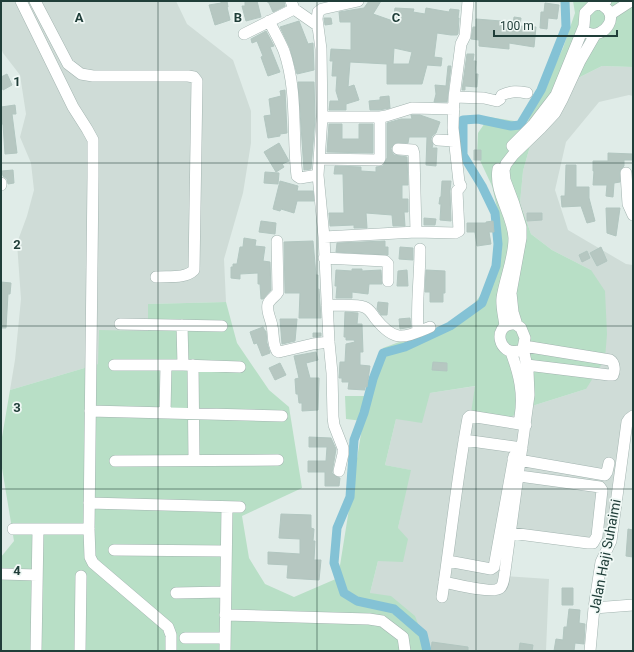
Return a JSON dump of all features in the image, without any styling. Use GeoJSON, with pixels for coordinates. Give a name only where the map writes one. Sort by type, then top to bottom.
{"type":"FeatureCollection","features":[{"type":"Feature","properties":{"kind":"street"},"geometry":{"type":"LineString","coordinates":[[21,1],[76,112],[92,140],[89,503],[90,557],[93,562],[168,627],[171,636],[171,651]]}},
{"type":"Feature","properties":{"kind":"street"},"geometry":{"type":"LineString","coordinates":[[35,1],[68,64],[81,74],[93,76],[188,76],[194,77],[197,81],[194,270],[190,274],[184,276],[156,277]]}},
{"type":"Feature","properties":{"kind":"street"},"geometry":{"type":"LineString","coordinates":[[339,472],[343,448],[334,425],[324,237],[318,175],[322,117],[321,49],[317,25],[318,12],[322,9],[358,1]]}},
{"type":"Feature","properties":{"kind":"street"},"geometry":{"type":"LineString","coordinates":[[324,237],[416,232],[455,233],[459,231],[458,191],[461,186],[459,182],[454,141],[454,97],[461,44],[466,36],[468,1]]}},
{"type":"Feature","properties":{"kind":"street"},"geometry":{"type":"LineString","coordinates":[[584,26],[588,33],[595,34],[600,32],[608,25],[611,14],[631,1]]}},
{"type":"Feature","properties":{"kind":"street"},"geometry":{"type":"LineString","coordinates":[[444,582],[497,590],[502,586],[505,570],[506,533],[529,384],[524,347],[524,332],[517,325],[511,293],[522,238],[521,227],[497,176],[500,164],[506,152],[533,125],[556,95],[584,26],[584,20],[588,10],[592,6],[602,3],[611,14]]}},
{"type":"Feature","properties":{"kind":"street"},"geometry":{"type":"LineString","coordinates":[[244,34],[269,21],[293,5],[317,25]]}},
{"type":"Feature","properties":{"kind":"street"},"geometry":{"type":"LineString","coordinates":[[269,21],[284,52],[290,81],[294,111],[296,176],[297,178],[300,178],[318,175]]}},
{"type":"Feature","properties":{"kind":"street"},"geometry":{"type":"LineString","coordinates":[[527,366],[609,375],[613,375],[614,373],[613,362],[610,360],[524,347],[515,352],[511,352],[506,350],[501,342],[500,333],[505,326],[502,299],[511,261],[514,238],[504,175],[506,164],[554,113],[595,34]]}},
{"type":"Feature","properties":{"kind":"street"},"geometry":{"type":"LineString","coordinates":[[454,97],[484,98],[497,101],[502,95],[515,90],[527,94]]}},
{"type":"Feature","properties":{"kind":"street"},"geometry":{"type":"LineString","coordinates":[[322,117],[380,117],[412,108],[454,109]]}},
{"type":"Feature","properties":{"kind":"street"},"geometry":{"type":"LineString","coordinates":[[319,159],[379,160],[380,117]]}},
{"type":"Feature","properties":{"kind":"street"},"geometry":{"type":"LineString","coordinates":[[438,140],[454,141]]}},
{"type":"Feature","properties":{"kind":"street"},"geometry":{"type":"LineString","coordinates":[[398,149],[413,150],[414,154],[416,232]]}},
{"type":"Feature","properties":{"kind":"street"},"geometry":{"type":"LineString","coordinates":[[626,173],[628,204],[633,215]]}},
{"type":"Feature","properties":{"kind":"street"},"geometry":{"type":"LineString","coordinates":[[277,241],[278,294],[269,302],[268,308],[272,325],[274,347],[279,352],[329,342]]}},
{"type":"Feature","properties":{"kind":"street"},"geometry":{"type":"LineString","coordinates":[[418,332],[420,250]]}},
{"type":"Feature","properties":{"kind":"street"},"geometry":{"type":"LineString","coordinates":[[324,258],[385,261],[388,264],[388,281]]}},
{"type":"Feature","properties":{"kind":"street"},"geometry":{"type":"LineString","coordinates":[[327,305],[365,307],[386,331],[392,334],[406,336],[430,327]]}},
{"type":"Feature","properties":{"kind":"street"},"geometry":{"type":"LineString","coordinates":[[120,324],[222,326]]}},
{"type":"Feature","properties":{"kind":"street"},"geometry":{"type":"LineString","coordinates":[[182,325],[193,413],[194,460]]}},
{"type":"Feature","properties":{"kind":"street"},"geometry":{"type":"LineString","coordinates":[[505,326],[517,325]]}},
{"type":"Feature","properties":{"kind":"street"},"geometry":{"type":"LineString","coordinates":[[511,352],[521,382],[525,407]]}},
{"type":"Feature","properties":{"kind":"street"},"geometry":{"type":"LineString","coordinates":[[114,365],[240,367]]}},
{"type":"Feature","properties":{"kind":"street"},"geometry":{"type":"LineString","coordinates":[[165,413],[166,365]]}},
{"type":"Feature","properties":{"kind":"street"},"geometry":{"type":"LineString","coordinates":[[90,411],[282,416]]}},
{"type":"Feature","properties":{"kind":"street"},"geometry":{"type":"LineString","coordinates":[[442,597],[448,561],[452,514],[468,418],[470,416],[522,425]]}},
{"type":"Feature","properties":{"kind":"street","name":"Jalan Haji Suhaimi"},"geometry":{"type":"LineString","coordinates":[[590,651],[594,608],[601,562],[611,541],[627,422],[633,416]]}},
{"type":"Feature","properties":{"kind":"street"},"geometry":{"type":"LineString","coordinates":[[464,440],[518,448]]}},
{"type":"Feature","properties":{"kind":"street"},"geometry":{"type":"LineString","coordinates":[[116,461],[278,460]]}},
{"type":"Feature","properties":{"kind":"street"},"geometry":{"type":"LineString","coordinates":[[517,460],[605,475],[609,463]]}},
{"type":"Feature","properties":{"kind":"street"},"geometry":{"type":"LineString","coordinates":[[590,473],[590,485]]}},
{"type":"Feature","properties":{"kind":"street"},"geometry":{"type":"LineString","coordinates":[[506,533],[588,544],[593,542],[596,536],[602,490],[600,487],[515,475]]}},
{"type":"Feature","properties":{"kind":"street"},"geometry":{"type":"LineString","coordinates":[[89,503],[240,507]]}},
{"type":"Feature","properties":{"kind":"street"},"geometry":{"type":"LineString","coordinates":[[225,651],[226,507]]}},
{"type":"Feature","properties":{"kind":"street"},"geometry":{"type":"LineString","coordinates":[[13,529],[89,529]]}},
{"type":"Feature","properties":{"kind":"street"},"geometry":{"type":"LineString","coordinates":[[36,651],[38,530]]}},
{"type":"Feature","properties":{"kind":"street"},"geometry":{"type":"LineString","coordinates":[[494,567],[506,533]]}},
{"type":"Feature","properties":{"kind":"street"},"geometry":{"type":"LineString","coordinates":[[114,550],[226,552]]}},
{"type":"Feature","properties":{"kind":"street"},"geometry":{"type":"LineString","coordinates":[[448,561],[491,569],[494,567],[505,570]]}},
{"type":"Feature","properties":{"kind":"street"},"geometry":{"type":"LineString","coordinates":[[1,574],[37,575]]}},
{"type":"Feature","properties":{"kind":"street"},"geometry":{"type":"LineString","coordinates":[[80,651],[81,576]]}},
{"type":"Feature","properties":{"kind":"street"},"geometry":{"type":"LineString","coordinates":[[176,593],[225,592]]}},
{"type":"Feature","properties":{"kind":"street"},"geometry":{"type":"LineString","coordinates":[[594,608],[633,606]]}},
{"type":"Feature","properties":{"kind":"street"},"geometry":{"type":"LineString","coordinates":[[225,615],[369,619],[382,621],[403,637],[404,651]]}},
{"type":"Feature","properties":{"kind":"street"},"geometry":{"type":"LineString","coordinates":[[186,638],[225,638]]}},
{"type":"Feature","properties":{"kind":"shaded area"},"geometry":{"type":"Polygon","coordinates":[[[1,1],[176,1],[187,24],[233,60],[251,111],[251,143],[243,193],[224,259],[226,302],[148,304],[148,331],[98,364],[10,390],[15,360],[21,299],[17,243],[27,216],[34,190],[31,163],[20,137],[26,114],[20,75],[3,53],[1,48],[1,1]]]}},
{"type":"Feature","properties":{"kind":"shaded area"},"geometry":{"type":"Polygon","coordinates":[[[602,66],[633,67],[633,96],[629,95],[599,102],[566,142],[555,190],[568,230],[626,264],[633,265],[633,408],[626,422],[610,540],[515,532],[505,576],[549,579],[546,651],[424,651],[424,639],[370,593],[378,561],[398,528],[410,470],[385,465],[396,419],[430,393],[476,386],[532,406],[586,389],[591,270],[552,250],[531,234],[520,203],[523,171],[536,125],[568,83],[602,66]]]}},
{"type":"Feature","properties":{"kind":"green space"},"geometry":{"type":"Polygon","coordinates":[[[573,1],[633,1],[633,67],[602,66],[568,83],[536,125],[523,171],[520,203],[531,234],[552,250],[591,270],[605,291],[607,334],[605,359],[586,389],[532,406],[499,423],[470,420],[475,386],[430,393],[422,423],[396,419],[385,465],[411,470],[398,528],[408,539],[403,562],[378,561],[370,593],[391,596],[415,616],[424,639],[424,651],[1,651],[1,557],[14,541],[1,462],[1,443],[10,390],[98,364],[99,330],[148,331],[148,304],[226,302],[237,343],[269,390],[289,407],[302,488],[242,516],[249,558],[265,584],[294,597],[338,578],[363,421],[346,419],[345,396],[372,396],[383,348],[462,319],[495,277],[502,250],[500,221],[492,186],[477,154],[478,133],[489,117],[527,123],[563,48],[575,13],[573,1]]]}},
{"type":"Feature","properties":{"kind":"building"},"geometry":{"type":"Polygon","coordinates":[[[221,1],[227,1],[230,20],[215,25],[209,5],[221,3],[221,1]]]}},
{"type":"Feature","properties":{"kind":"building"},"geometry":{"type":"Polygon","coordinates":[[[245,1],[257,1],[261,17],[246,21],[242,6],[245,6],[245,1]]]}},
{"type":"Feature","properties":{"kind":"building"},"geometry":{"type":"Polygon","coordinates":[[[266,1],[284,1],[285,6],[273,12],[269,3],[266,1]]]}},
{"type":"Feature","properties":{"kind":"building"},"geometry":{"type":"Polygon","coordinates":[[[369,1],[381,1],[373,14],[393,21],[395,8],[414,9],[413,12],[425,14],[426,8],[449,12],[450,9],[459,10],[458,34],[451,35],[437,33],[434,57],[442,58],[441,66],[427,65],[422,84],[387,84],[387,64],[350,62],[348,87],[354,85],[359,100],[346,104],[346,110],[329,110],[330,101],[339,101],[336,91],[337,76],[332,76],[333,61],[330,61],[331,49],[351,50],[351,22],[340,22],[339,12],[364,8],[369,1]],[[394,48],[393,64],[409,64],[412,52],[394,48]]]}},
{"type":"Feature","properties":{"kind":"building"},"geometry":{"type":"Polygon","coordinates":[[[545,3],[559,5],[557,19],[548,18],[547,29],[540,28],[541,12],[544,12],[545,3]]]}},
{"type":"Feature","properties":{"kind":"building"},"geometry":{"type":"Polygon","coordinates":[[[514,17],[521,18],[520,26],[536,27],[534,47],[509,43],[509,49],[479,46],[479,40],[471,39],[473,27],[476,27],[476,19],[501,21],[501,23],[513,25],[514,17]]]}},
{"type":"Feature","properties":{"kind":"building"},"geometry":{"type":"Polygon","coordinates":[[[324,18],[331,18],[332,24],[325,25],[324,18]]]}},
{"type":"Feature","properties":{"kind":"building"},"geometry":{"type":"Polygon","coordinates":[[[299,21],[308,44],[313,43],[314,70],[297,74],[290,48],[280,27],[299,21]]]}},
{"type":"Feature","properties":{"kind":"building"},"geometry":{"type":"Polygon","coordinates":[[[266,31],[274,46],[270,47],[280,72],[268,76],[261,57],[263,56],[257,41],[252,43],[251,39],[266,31]]]}},
{"type":"Feature","properties":{"kind":"building"},"geometry":{"type":"Polygon","coordinates":[[[467,54],[474,54],[473,61],[476,61],[475,74],[478,74],[477,87],[465,86],[465,90],[462,90],[467,54]]]}},
{"type":"Feature","properties":{"kind":"building"},"geometry":{"type":"Polygon","coordinates":[[[448,66],[451,66],[447,102],[434,102],[436,94],[435,85],[446,86],[448,66]]]}},
{"type":"Feature","properties":{"kind":"building"},"geometry":{"type":"Polygon","coordinates":[[[7,74],[12,85],[3,90],[1,85],[1,77],[7,74]]]}},
{"type":"Feature","properties":{"kind":"building"},"geometry":{"type":"Polygon","coordinates":[[[298,82],[314,82],[315,119],[311,169],[304,170],[298,82]]]}},
{"type":"Feature","properties":{"kind":"building"},"geometry":{"type":"Polygon","coordinates":[[[285,90],[287,133],[268,138],[264,116],[271,115],[269,99],[281,96],[280,91],[285,90]]]}},
{"type":"Feature","properties":{"kind":"building"},"geometry":{"type":"Polygon","coordinates":[[[389,96],[390,108],[370,110],[369,101],[380,100],[380,97],[389,96]]]}},
{"type":"Feature","properties":{"kind":"building"},"geometry":{"type":"Polygon","coordinates":[[[15,105],[16,114],[12,114],[17,153],[5,154],[3,124],[1,124],[1,107],[15,105]]]}},
{"type":"Feature","properties":{"kind":"building"},"geometry":{"type":"Polygon","coordinates":[[[411,115],[420,115],[440,122],[436,133],[431,139],[433,144],[432,148],[437,148],[436,166],[426,165],[427,137],[409,137],[408,143],[395,143],[391,148],[394,155],[407,157],[408,185],[402,185],[402,199],[408,199],[408,212],[404,212],[405,226],[393,226],[392,215],[366,213],[367,228],[354,228],[354,225],[330,226],[329,213],[344,213],[343,174],[334,174],[335,166],[361,167],[361,171],[376,172],[376,167],[383,166],[387,158],[387,123],[401,119],[412,119],[411,115]]]}},
{"type":"Feature","properties":{"kind":"building"},"geometry":{"type":"Polygon","coordinates":[[[329,124],[342,124],[342,139],[359,139],[359,124],[373,124],[373,153],[327,152],[329,124]]]}},
{"type":"Feature","properties":{"kind":"building"},"geometry":{"type":"Polygon","coordinates":[[[279,143],[289,161],[282,164],[284,167],[276,172],[264,152],[279,143]]]}},
{"type":"Feature","properties":{"kind":"building"},"geometry":{"type":"Polygon","coordinates":[[[474,150],[481,150],[481,160],[474,160],[474,150]]]}},
{"type":"Feature","properties":{"kind":"building"},"geometry":{"type":"Polygon","coordinates":[[[608,153],[633,154],[633,160],[624,160],[624,166],[620,170],[620,182],[614,183],[613,197],[606,196],[607,185],[593,185],[593,161],[608,161],[608,153]]]}},
{"type":"Feature","properties":{"kind":"building"},"geometry":{"type":"Polygon","coordinates":[[[566,165],[576,165],[576,187],[589,187],[589,198],[595,221],[587,223],[581,206],[562,207],[561,196],[565,196],[566,165]]]}},
{"type":"Feature","properties":{"kind":"building"},"geometry":{"type":"Polygon","coordinates":[[[13,170],[14,183],[8,184],[2,171],[13,170]]]}},
{"type":"Feature","properties":{"kind":"building"},"geometry":{"type":"Polygon","coordinates":[[[265,172],[279,173],[278,184],[264,183],[265,172]]]}},
{"type":"Feature","properties":{"kind":"building"},"geometry":{"type":"Polygon","coordinates":[[[280,181],[298,186],[297,191],[313,191],[314,201],[297,201],[294,213],[281,209],[280,211],[273,209],[280,181]]]}},
{"type":"Feature","properties":{"kind":"building"},"geometry":{"type":"Polygon","coordinates":[[[442,181],[451,181],[451,221],[440,220],[441,204],[439,204],[442,181]]]}},
{"type":"Feature","properties":{"kind":"building"},"geometry":{"type":"Polygon","coordinates":[[[606,208],[620,208],[616,236],[607,233],[606,208]]]}},
{"type":"Feature","properties":{"kind":"building"},"geometry":{"type":"Polygon","coordinates":[[[527,213],[542,213],[542,220],[527,221],[527,213]]]}},
{"type":"Feature","properties":{"kind":"building"},"geometry":{"type":"Polygon","coordinates":[[[424,218],[436,219],[435,225],[424,225],[424,218]]]}},
{"type":"Feature","properties":{"kind":"building"},"geometry":{"type":"Polygon","coordinates":[[[261,221],[276,223],[275,234],[259,232],[261,221]]]}},
{"type":"Feature","properties":{"kind":"building"},"geometry":{"type":"Polygon","coordinates":[[[493,221],[494,232],[489,232],[491,244],[477,246],[475,232],[467,232],[467,223],[486,223],[493,221]]]}},
{"type":"Feature","properties":{"kind":"building"},"geometry":{"type":"Polygon","coordinates":[[[244,238],[256,240],[255,246],[265,247],[263,261],[270,262],[271,290],[263,299],[261,299],[260,284],[258,284],[258,273],[240,274],[240,279],[231,278],[231,267],[233,267],[233,264],[237,264],[240,247],[243,247],[244,238]]]}},
{"type":"Feature","properties":{"kind":"building"},"geometry":{"type":"Polygon","coordinates":[[[313,241],[316,275],[318,275],[321,318],[299,318],[300,293],[285,293],[284,242],[313,241]]]}},
{"type":"Feature","properties":{"kind":"building"},"geometry":{"type":"Polygon","coordinates":[[[385,241],[385,247],[388,247],[388,255],[336,252],[337,243],[385,241]]]}},
{"type":"Feature","properties":{"kind":"building"},"geometry":{"type":"Polygon","coordinates":[[[400,247],[413,248],[413,260],[399,259],[400,247]]]}},
{"type":"Feature","properties":{"kind":"building"},"geometry":{"type":"Polygon","coordinates":[[[601,247],[607,261],[597,266],[590,253],[601,247]]]}},
{"type":"Feature","properties":{"kind":"building"},"geometry":{"type":"Polygon","coordinates":[[[587,251],[590,258],[582,262],[579,255],[587,251]]]}},
{"type":"Feature","properties":{"kind":"building"},"geometry":{"type":"Polygon","coordinates":[[[352,269],[362,269],[362,271],[381,270],[382,284],[369,284],[368,294],[352,292],[352,298],[336,298],[336,270],[352,271],[352,269]]]}},
{"type":"Feature","properties":{"kind":"building"},"geometry":{"type":"Polygon","coordinates":[[[407,270],[408,286],[397,286],[398,271],[407,270]]]}},
{"type":"Feature","properties":{"kind":"building"},"geometry":{"type":"Polygon","coordinates":[[[426,270],[445,271],[445,293],[443,293],[443,302],[430,302],[430,292],[425,292],[426,270]]]}},
{"type":"Feature","properties":{"kind":"building"},"geometry":{"type":"Polygon","coordinates":[[[1,282],[11,283],[10,294],[8,294],[6,328],[1,328],[1,282]]]}},
{"type":"Feature","properties":{"kind":"building"},"geometry":{"type":"Polygon","coordinates":[[[378,302],[388,303],[387,315],[381,315],[377,309],[378,302]]]}},
{"type":"Feature","properties":{"kind":"building"},"geometry":{"type":"Polygon","coordinates":[[[345,312],[358,313],[357,324],[362,324],[363,352],[360,352],[360,365],[370,366],[367,387],[365,387],[365,390],[348,389],[349,382],[342,382],[342,378],[339,378],[340,362],[345,362],[346,344],[355,342],[354,340],[346,340],[346,337],[344,337],[345,312]]]}},
{"type":"Feature","properties":{"kind":"building"},"geometry":{"type":"Polygon","coordinates":[[[410,318],[411,327],[400,329],[399,319],[410,318]]]}},
{"type":"Feature","properties":{"kind":"building"},"geometry":{"type":"Polygon","coordinates":[[[280,319],[297,319],[295,341],[282,344],[280,319]]]}},
{"type":"Feature","properties":{"kind":"building"},"geometry":{"type":"Polygon","coordinates":[[[263,327],[266,331],[270,353],[262,356],[257,343],[254,344],[250,332],[263,327]]]}},
{"type":"Feature","properties":{"kind":"building"},"geometry":{"type":"Polygon","coordinates":[[[313,333],[321,333],[321,336],[313,337],[313,333]]]}},
{"type":"Feature","properties":{"kind":"building"},"geometry":{"type":"Polygon","coordinates":[[[316,352],[318,360],[306,363],[310,378],[319,378],[318,410],[302,411],[302,403],[299,403],[298,394],[296,394],[295,379],[299,378],[294,356],[316,352]]]}},
{"type":"Feature","properties":{"kind":"building"},"geometry":{"type":"Polygon","coordinates":[[[433,362],[447,363],[447,371],[432,370],[433,362]]]}},
{"type":"Feature","properties":{"kind":"building"},"geometry":{"type":"Polygon","coordinates":[[[280,363],[286,375],[275,380],[269,368],[280,363]]]}},
{"type":"Feature","properties":{"kind":"building"},"geometry":{"type":"Polygon","coordinates":[[[309,437],[331,438],[336,449],[332,473],[340,478],[339,486],[325,486],[325,472],[308,472],[308,461],[326,461],[327,447],[309,447],[309,437]]]}},
{"type":"Feature","properties":{"kind":"building"},"geometry":{"type":"Polygon","coordinates":[[[281,514],[311,515],[311,528],[314,529],[313,541],[315,541],[314,560],[321,560],[319,580],[287,578],[288,565],[268,564],[268,552],[300,554],[300,539],[279,538],[281,514]]]}},
{"type":"Feature","properties":{"kind":"building"},"geometry":{"type":"Polygon","coordinates":[[[628,529],[633,530],[633,557],[626,556],[628,529]]]}},
{"type":"Feature","properties":{"kind":"building"},"geometry":{"type":"Polygon","coordinates":[[[562,588],[573,588],[573,605],[562,605],[562,588]]]}},
{"type":"Feature","properties":{"kind":"building"},"geometry":{"type":"Polygon","coordinates":[[[569,609],[580,610],[579,623],[585,624],[584,644],[575,643],[574,651],[554,651],[556,639],[563,640],[564,627],[567,627],[569,609]]]}},
{"type":"Feature","properties":{"kind":"building"},"geometry":{"type":"Polygon","coordinates":[[[432,642],[468,647],[468,651],[431,651],[432,642]]]}},
{"type":"Feature","properties":{"kind":"building"},"geometry":{"type":"Polygon","coordinates":[[[520,643],[533,645],[532,651],[519,651],[520,643]]]}},
{"type":"Feature","properties":{"kind":"waterway"},"geometry":{"type":"LineString","coordinates":[[427,651],[423,634],[394,609],[357,601],[344,593],[334,563],[337,528],[350,497],[354,440],[364,413],[373,379],[383,353],[405,347],[450,326],[482,303],[496,266],[498,244],[495,213],[482,186],[463,155],[463,120],[478,119],[511,126],[520,125],[541,90],[566,27],[565,1]]}}]}
